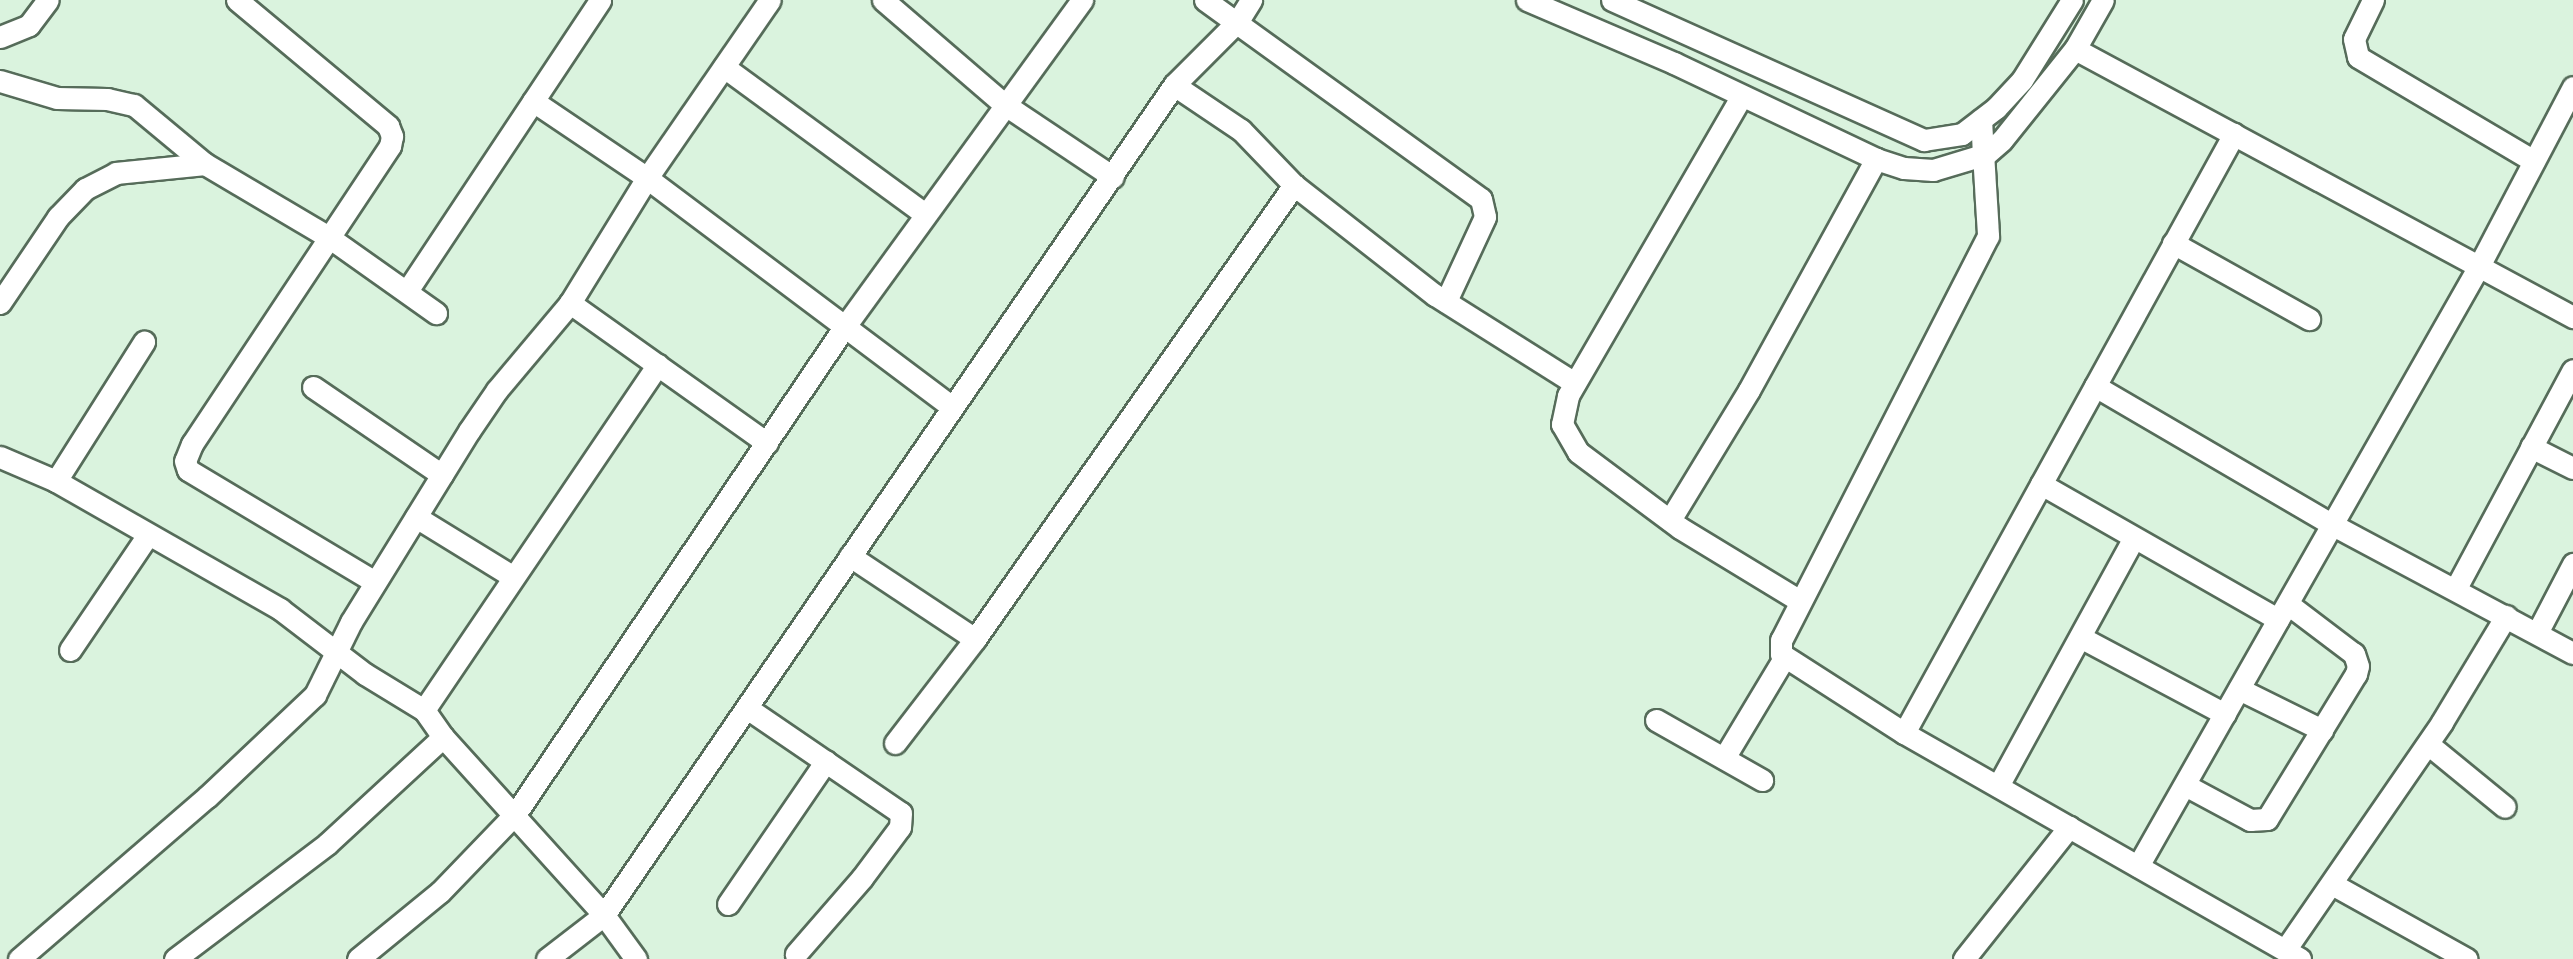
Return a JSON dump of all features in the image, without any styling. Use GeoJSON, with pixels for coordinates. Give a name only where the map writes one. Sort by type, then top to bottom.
{"type":"FeatureCollection","features":[{"type":"Feature","properties":{"kind":"street"},"geometry":{"type":"LineString","coordinates":[[0,36],[29,25],[48,0]]}},
{"type":"Feature","properties":{"kind":"street"},"geometry":{"type":"LineString","coordinates":[[237,0],[388,126],[390,146],[192,444],[185,461],[188,470],[375,582]]}},
{"type":"Feature","properties":{"kind":"street"},"geometry":{"type":"LineString","coordinates":[[406,291],[600,0]]}},
{"type":"Feature","properties":{"kind":"street"},"geometry":{"type":"LineString","coordinates":[[19,959],[299,712],[324,683],[375,582],[497,390],[570,303],[648,178],[770,0]]}},
{"type":"Feature","properties":{"kind":"street"},"geometry":{"type":"LineString","coordinates":[[883,0],[1004,104],[1113,177]]}},
{"type":"Feature","properties":{"kind":"street"},"geometry":{"type":"LineString","coordinates":[[358,959],[440,892],[516,813],[843,329],[1004,104],[1082,0]]}},
{"type":"Feature","properties":{"kind":"street"},"geometry":{"type":"LineString","coordinates":[[1205,0],[1238,21],[1481,199],[1485,217],[1446,302]]}},
{"type":"Feature","properties":{"kind":"street"},"geometry":{"type":"LineString","coordinates":[[547,959],[592,928],[604,915],[1174,85],[1238,21],[1251,0]]}},
{"type":"Feature","properties":{"kind":"street"},"geometry":{"type":"LineString","coordinates":[[1527,0],[1674,63],[1741,98],[1876,159],[1904,168],[1933,170],[1986,154],[2026,114],[2075,49],[2103,0]]}},
{"type":"Feature","properties":{"kind":"street"},"geometry":{"type":"LineString","coordinates":[[1612,0],[1924,140],[1962,134],[1981,120],[2022,80],[2072,0]]}},
{"type":"Feature","properties":{"kind":"street"},"geometry":{"type":"LineString","coordinates":[[2373,0],[2354,39],[2358,57],[2534,161]]}},
{"type":"Feature","properties":{"kind":"street"},"geometry":{"type":"LineString","coordinates":[[2075,49],[2573,317]]}},
{"type":"Feature","properties":{"kind":"street"},"geometry":{"type":"LineString","coordinates":[[724,67],[925,214]]}},
{"type":"Feature","properties":{"kind":"street"},"geometry":{"type":"LineString","coordinates":[[0,81],[57,98],[107,99],[134,105],[205,164],[330,238],[436,313]]}},
{"type":"Feature","properties":{"kind":"street"},"geometry":{"type":"LineString","coordinates":[[1174,85],[1241,130],[1294,185],[1446,302],[1575,383]]}},
{"type":"Feature","properties":{"kind":"street"},"geometry":{"type":"LineString","coordinates":[[2138,866],[2479,266],[2573,87]]}},
{"type":"Feature","properties":{"kind":"street"},"geometry":{"type":"LineString","coordinates":[[1741,98],[1575,383],[1563,411],[1565,435],[1578,452],[1670,520],[1800,601]]}},
{"type":"Feature","properties":{"kind":"street"},"geometry":{"type":"LineString","coordinates":[[533,102],[648,178],[843,329],[952,407]]}},
{"type":"Feature","properties":{"kind":"street"},"geometry":{"type":"LineString","coordinates":[[1981,120],[1986,154],[1988,236],[1781,640],[1779,649],[1784,657],[1904,733],[2292,955],[2332,884],[2428,744],[2506,616]]}},
{"type":"Feature","properties":{"kind":"street"},"geometry":{"type":"LineString","coordinates":[[1904,733],[2234,134]]}},
{"type":"Feature","properties":{"kind":"street"},"geometry":{"type":"LineString","coordinates":[[1670,520],[1749,390],[1876,159]]}},
{"type":"Feature","properties":{"kind":"street"},"geometry":{"type":"LineString","coordinates":[[0,303],[58,217],[85,189],[116,173],[205,164]]}},
{"type":"Feature","properties":{"kind":"street"},"geometry":{"type":"LineString","coordinates":[[895,743],[975,639],[1294,185]]}},
{"type":"Feature","properties":{"kind":"street"},"geometry":{"type":"LineString","coordinates":[[2174,243],[2309,319]]}},
{"type":"Feature","properties":{"kind":"street"},"geometry":{"type":"LineString","coordinates":[[570,303],[767,443]]}},
{"type":"Feature","properties":{"kind":"street"},"geometry":{"type":"LineString","coordinates":[[56,481],[144,342]]}},
{"type":"Feature","properties":{"kind":"street"},"geometry":{"type":"LineString","coordinates":[[424,710],[512,576],[658,365]]}},
{"type":"Feature","properties":{"kind":"street"},"geometry":{"type":"LineString","coordinates":[[2456,588],[2573,370]]}},
{"type":"Feature","properties":{"kind":"street"},"geometry":{"type":"LineString","coordinates":[[2095,386],[2331,524],[2456,588],[2573,653]]}},
{"type":"Feature","properties":{"kind":"street"},"geometry":{"type":"LineString","coordinates":[[313,387],[442,475]]}},
{"type":"Feature","properties":{"kind":"street"},"geometry":{"type":"LineString","coordinates":[[2531,447],[2573,468]]}},
{"type":"Feature","properties":{"kind":"street"},"geometry":{"type":"LineString","coordinates":[[0,458],[56,481],[280,609],[338,652],[424,710],[443,737],[516,813],[604,915],[636,959]]}},
{"type":"Feature","properties":{"kind":"street"},"geometry":{"type":"LineString","coordinates":[[2041,484],[2133,539],[2283,611],[2357,660],[2356,674],[2272,814],[2263,821],[2250,820],[2185,784]]}},
{"type":"Feature","properties":{"kind":"street"},"geometry":{"type":"LineString","coordinates":[[416,517],[512,576]]}},
{"type":"Feature","properties":{"kind":"street"},"geometry":{"type":"LineString","coordinates":[[70,650],[148,535]]}},
{"type":"Feature","properties":{"kind":"street"},"geometry":{"type":"LineString","coordinates":[[1998,786],[2133,539]]}},
{"type":"Feature","properties":{"kind":"street"},"geometry":{"type":"LineString","coordinates":[[850,556],[975,639]]}},
{"type":"Feature","properties":{"kind":"street"},"geometry":{"type":"LineString","coordinates":[[2537,633],[2573,564]]}},
{"type":"Feature","properties":{"kind":"street"},"geometry":{"type":"LineString","coordinates":[[2080,637],[2225,714]]}},
{"type":"Feature","properties":{"kind":"street"},"geometry":{"type":"LineString","coordinates":[[1724,758],[1784,657]]}},
{"type":"Feature","properties":{"kind":"street"},"geometry":{"type":"LineString","coordinates":[[2239,689],[2322,730]]}},
{"type":"Feature","properties":{"kind":"street"},"geometry":{"type":"LineString","coordinates":[[747,708],[896,807],[902,820],[862,878],[796,954]]}},
{"type":"Feature","properties":{"kind":"street"},"geometry":{"type":"LineString","coordinates":[[1656,720],[1762,780]]}},
{"type":"Feature","properties":{"kind":"street"},"geometry":{"type":"LineString","coordinates":[[175,959],[327,844],[443,737]]}},
{"type":"Feature","properties":{"kind":"street"},"geometry":{"type":"LineString","coordinates":[[2428,744],[2505,807]]}},
{"type":"Feature","properties":{"kind":"street"},"geometry":{"type":"LineString","coordinates":[[728,904],[826,761]]}},
{"type":"Feature","properties":{"kind":"street"},"geometry":{"type":"LineString","coordinates":[[1964,959],[2068,826]]}},
{"type":"Feature","properties":{"kind":"street"},"geometry":{"type":"LineString","coordinates":[[2332,884],[2467,959]]}}]}
